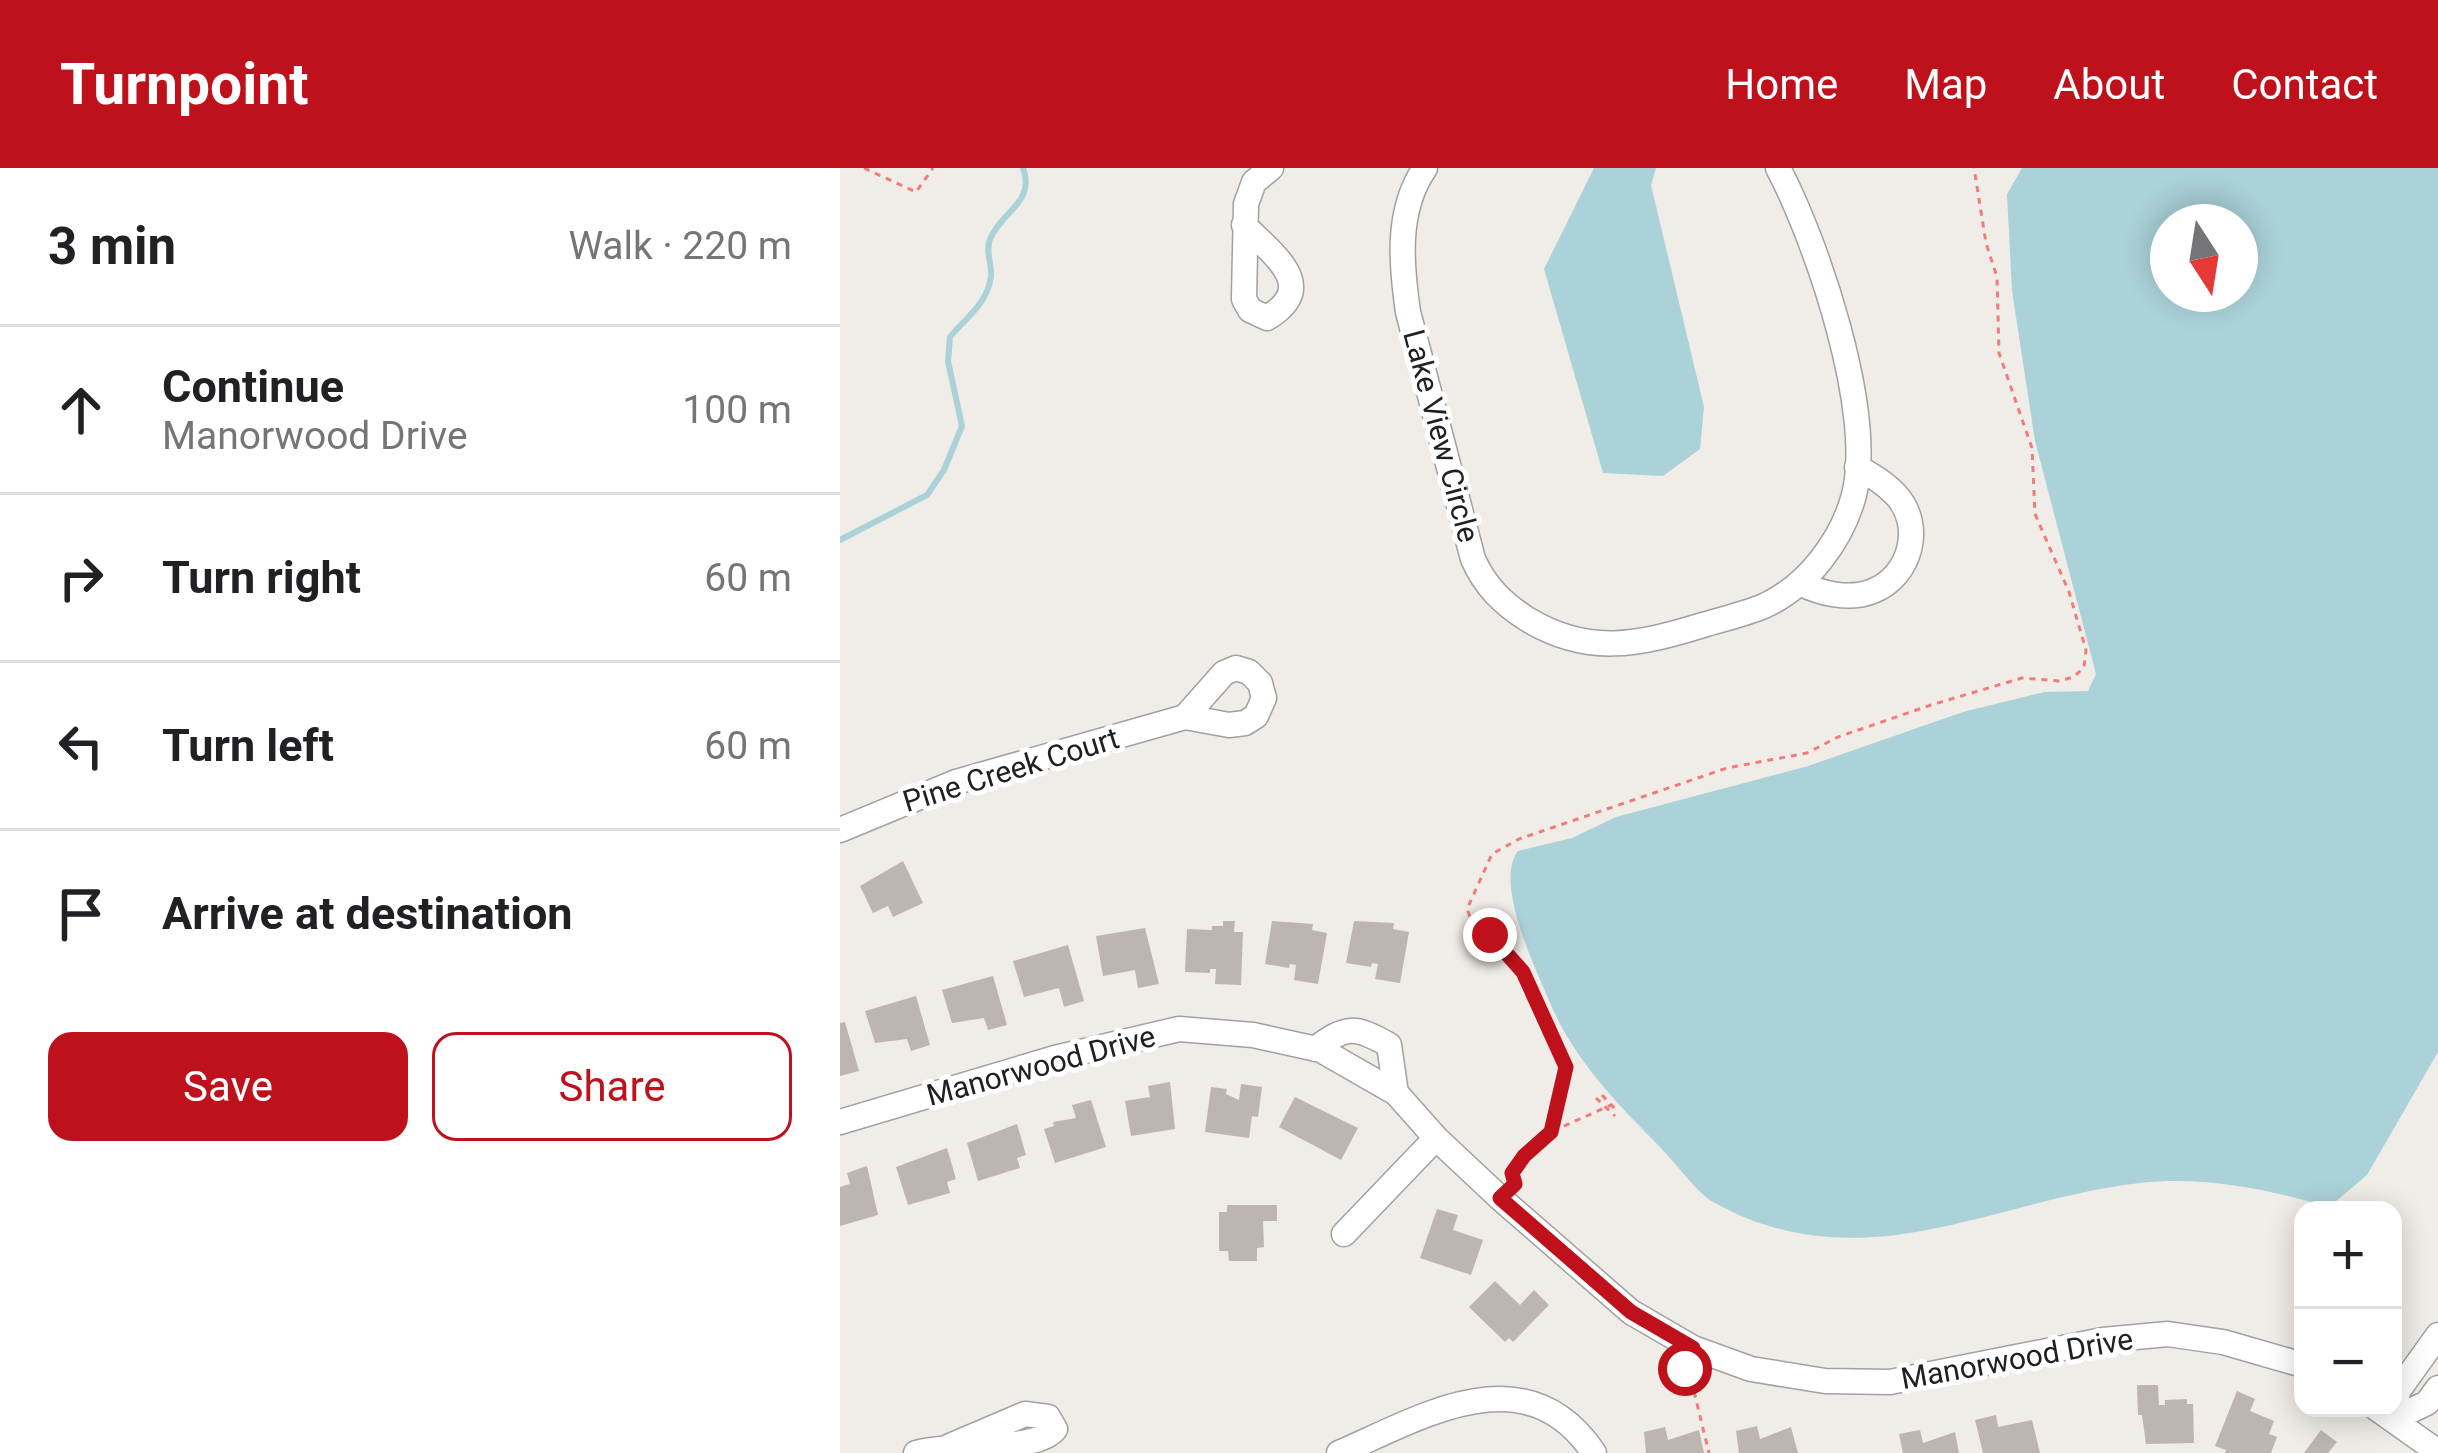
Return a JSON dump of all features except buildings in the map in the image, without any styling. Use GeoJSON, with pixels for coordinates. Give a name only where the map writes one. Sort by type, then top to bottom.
{"type":"FeatureCollection","features":[{"type":"Feature","properties":{"kind":"street"},"geometry":{"type":"LineString","coordinates":[[1244,225],[1254,182],[1271,168]]}},
{"type":"Feature","properties":{"kind":"street"},"geometry":{"type":"LineString","coordinates":[[1778,168],[1821,272],[1837,332],[1852,393],[1857,467],[1900,498],[1910,519],[1911,548],[1899,573],[1873,592],[1822,594],[1798,583]]}},
{"type":"Feature","properties":{"kind":"street","name":"Lake View Circle"},"geometry":{"type":"LineString","coordinates":[[1419,170],[1401,239],[1408,312],[1473,559],[1485,584],[1514,610],[1570,641],[1612,646],[1672,634],[1766,605],[1818,565],[1854,494],[1857,467]]}},
{"type":"Feature","properties":{"kind":"street","name":"Pine Creek Court"},"geometry":{"type":"LineString","coordinates":[[840,830],[956,782],[1185,717]]}},
{"type":"Feature","properties":{"kind":"street","name":"Manorwood Drive"},"geometry":{"type":"LineString","coordinates":[[840,1121],[1055,1058],[1179,1029],[1253,1035],[1316,1048],[1396,1093],[1500,1198],[1631,1312],[1693,1348],[1750,1369],[1825,1381],[1890,1382],[2103,1340],[2168,1334],[2224,1342],[2294,1362]]}},
{"type":"Feature","properties":{"kind":"street","name":"Manorwood Drive"},"geometry":{"type":"LineString","coordinates":[[1316,1048],[1337,1032],[1361,1030],[1389,1045],[1396,1093]]}},
{"type":"Feature","properties":{"kind":"street"},"geometry":{"type":"LineString","coordinates":[[1345,1234],[1436,1138]]}},
{"type":"Feature","properties":{"kind":"street"},"geometry":{"type":"LineString","coordinates":[[2402,1385],[2438,1335]]}},
{"type":"Feature","properties":{"kind":"street"},"geometry":{"type":"LineString","coordinates":[[2402,1409],[2427,1403],[2438,1388]]}},
{"type":"Feature","properties":{"kind":"street"},"geometry":{"type":"LineString","coordinates":[[1339,1453],[1445,1406],[1488,1397],[1547,1411],[1582,1437],[1594,1453]]}},
{"type":"Feature","properties":{"kind":"street"},"geometry":{"type":"LineString","coordinates":[[2390,1417],[2438,1452]]}},
{"type":"Feature","properties":{"kind":"street"},"geometry":{"type":"LineString","coordinates":[[916,1453],[950,1446]]}},
{"type":"Feature","properties":{"kind":"path"},"geometry":{"type":"LineString","coordinates":[[865,168],[916,193],[934,168]]}},
{"type":"Feature","properties":{"kind":"path"},"geometry":{"type":"LineString","coordinates":[[1486,864],[1467,909],[1472,922],[1523,972],[1566,1067],[1551,1132]]}},
{"type":"Feature","properties":{"kind":"path"},"geometry":{"type":"LineString","coordinates":[[1599,1097],[1616,1114]]}},
{"type":"Feature","properties":{"kind":"path"},"geometry":{"type":"LineString","coordinates":[[1500,1198],[1515,1184],[1512,1173],[1524,1156],[1551,1132],[1608,1106]]}},
{"type":"Feature","properties":{"kind":"path"},"geometry":{"type":"LineString","coordinates":[[1693,1348],[1686,1375],[1691,1379],[1709,1453]]}},
{"type":"Feature","properties":{"kind":"water"},"geometry":{"type":"Polygon","coordinates":[[[1594,168],[1656,168],[1651,185],[1704,407],[1700,449],[1663,476],[1603,473],[1544,269],[1594,168]]]}},
{"type":"Feature","properties":{"kind":"water"},"geometry":{"type":"Polygon","coordinates":[[[2022,168],[2438,168],[2438,1052],[2367,1175],[2336,1201],[2164,1181],[2085,1192],[1926,1230],[1874,1237],[1822,1236],[1768,1226],[1706,1197],[1594,1076],[1558,1019],[1534,965],[1513,902],[1512,865],[1518,851],[1572,838],[1616,817],[1808,766],[1963,712],[2044,692],[2088,691],[2096,674],[2035,441],[2012,291],[2007,194],[2022,168]]]}},
{"type":"Feature","properties":{"kind":"waterway"},"geometry":{"type":"LineString","coordinates":[[840,540],[927,495],[944,470],[962,426],[948,361],[950,337],[985,295],[991,276],[990,239],[1025,190],[1023,168]]}},
{"type":"Feature","properties":{"kind":"route"},"geometry":{"type":"LineString","coordinates":[[1490,935],[1523,972],[1566,1067],[1551,1132],[1524,1156],[1512,1173],[1515,1184],[1500,1198],[1631,1312],[1693,1348],[1685,1369]]}}]}
